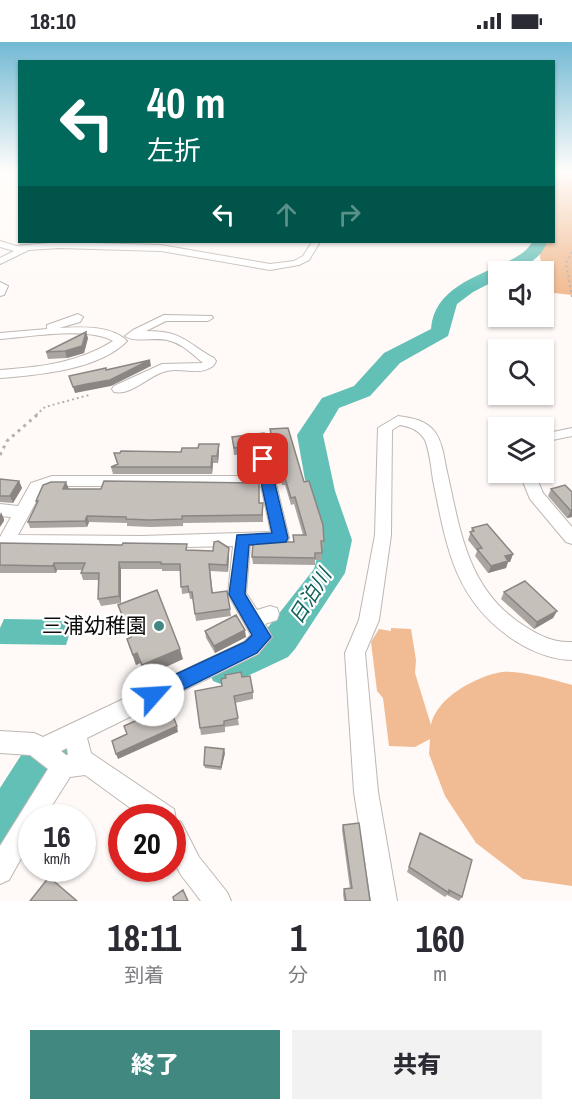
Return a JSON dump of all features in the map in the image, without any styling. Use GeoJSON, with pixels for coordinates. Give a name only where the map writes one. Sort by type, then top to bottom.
{"type":"FeatureCollection","features":[{"type":"Feature","properties":{"kind":"street"},"geometry":{"type":"LineString","coordinates":[[0,244],[15,249],[59,245],[161,248],[270,267],[296,263],[306,258],[315,243]]}},
{"type":"Feature","properties":{"kind":"street"},"geometry":{"type":"LineString","coordinates":[[0,261],[30,248]]}},
{"type":"Feature","properties":{"kind":"street"},"geometry":{"type":"LineString","coordinates":[[0,285],[3,286],[0,293]]}},
{"type":"Feature","properties":{"kind":"street"},"geometry":{"type":"LineString","coordinates":[[28,334],[76,320],[78,317]]}},
{"type":"Feature","properties":{"kind":"street"},"geometry":{"type":"LineString","coordinates":[[0,374],[51,370],[71,365],[96,356],[164,318],[208,318]]}},
{"type":"Feature","properties":{"kind":"street"},"geometry":{"type":"LineString","coordinates":[[0,336],[61,332],[94,333],[126,338],[155,333],[185,343],[210,361],[202,368],[174,365],[162,368],[146,374],[136,383],[118,389]]}},
{"type":"Feature","properties":{"kind":"street"},"geometry":{"type":"LineString","coordinates":[[384,901],[366,792],[355,653],[369,620],[383,535],[385,428],[398,420],[415,423],[429,433],[435,449],[451,534],[464,574],[480,602],[507,626],[538,644],[566,652],[572,651]]}},
{"type":"Feature","properties":{"kind":"street"},"geometry":{"type":"LineString","coordinates":[[554,436],[572,432]]}},
{"type":"Feature","properties":{"kind":"street"},"geometry":{"type":"LineString","coordinates":[[263,459],[281,538],[141,542],[6,542],[36,487],[52,481],[267,481]]}},
{"type":"Feature","properties":{"kind":"street"},"geometry":{"type":"LineString","coordinates":[[531,483],[536,495],[572,538]]}},
{"type":"Feature","properties":{"kind":"street"},"geometry":{"type":"LineString","coordinates":[[0,510],[22,512]]}},
{"type":"Feature","properties":{"kind":"street"},"geometry":{"type":"LineString","coordinates":[[37,746],[75,733],[251,648],[261,624],[237,594],[242,539]]}},
{"type":"Feature","properties":{"kind":"street"},"geometry":{"type":"LineString","coordinates":[[0,871],[30,817],[72,765],[75,733]]}},
{"type":"Feature","properties":{"kind":"street"},"geometry":{"type":"LineString","coordinates":[[0,742],[37,746],[72,765],[88,763],[145,804]]}},
{"type":"Feature","properties":{"kind":"street"},"geometry":{"type":"LineString","coordinates":[[186,858],[218,901]]}},
{"type":"Feature","properties":{"kind":"path"},"geometry":{"type":"LineString","coordinates":[[572,252],[566,263],[572,297]]}},
{"type":"Feature","properties":{"kind":"path"},"geometry":{"type":"LineString","coordinates":[[0,455],[7,441],[45,407],[89,395]]}},
{"type":"Feature","properties":{"kind":"shaded area"},"geometry":{"type":"Polygon","coordinates":[[[555,211],[572,211],[572,295],[554,293],[554,261],[541,261],[538,245],[531,243],[555,243],[555,211]]]}},
{"type":"Feature","properties":{"kind":"shaded area"},"geometry":{"type":"Polygon","coordinates":[[[391,628],[411,629],[416,660],[415,673],[431,725],[434,715],[449,697],[469,683],[492,674],[518,672],[572,685],[572,886],[523,879],[476,843],[445,796],[429,754],[430,739],[415,747],[389,746],[383,698],[377,691],[371,642],[379,629],[391,631],[391,628]]]}},
{"type":"Feature","properties":{"kind":"water"},"geometry":{"type":"Polygon","coordinates":[[[4,619],[74,620],[66,645],[0,644],[0,628],[4,619]]]}},
{"type":"Feature","properties":{"kind":"building"},"geometry":{"type":"Polygon","coordinates":[[[86,332],[82,346],[65,351],[46,352],[86,332]]]}},
{"type":"Feature","properties":{"kind":"building"},"geometry":{"type":"Polygon","coordinates":[[[150,360],[110,380],[73,387],[69,376],[106,368],[106,370],[150,360]]]}},
{"type":"Feature","properties":{"kind":"building"},"geometry":{"type":"Polygon","coordinates":[[[288,428],[304,482],[309,481],[323,525],[322,553],[315,553],[315,558],[252,557],[253,542],[294,542],[293,535],[306,535],[295,497],[291,498],[285,478],[281,478],[270,429],[288,428]]]}},
{"type":"Feature","properties":{"kind":"building"},"geometry":{"type":"Polygon","coordinates":[[[264,433],[264,445],[234,448],[232,437],[264,433]]]}},
{"type":"Feature","properties":{"kind":"building"},"geometry":{"type":"Polygon","coordinates":[[[199,444],[219,444],[217,456],[212,456],[211,467],[111,467],[118,464],[114,453],[121,451],[181,452],[182,448],[198,448],[199,444]]]}},
{"type":"Feature","properties":{"kind":"building"},"geometry":{"type":"Polygon","coordinates":[[[0,479],[19,481],[10,496],[0,496],[0,479]]]}},
{"type":"Feature","properties":{"kind":"building"},"geometry":{"type":"Polygon","coordinates":[[[104,481],[259,483],[259,503],[263,503],[262,515],[182,516],[182,519],[149,520],[87,516],[85,521],[28,522],[43,485],[51,482],[66,482],[63,489],[101,489],[104,481]]]}},
{"type":"Feature","properties":{"kind":"building"},"geometry":{"type":"Polygon","coordinates":[[[565,485],[572,492],[571,511],[551,489],[565,485]]]}},
{"type":"Feature","properties":{"kind":"building"},"geometry":{"type":"Polygon","coordinates":[[[487,524],[513,554],[505,556],[508,561],[491,566],[477,549],[482,548],[470,532],[474,531],[472,528],[487,524]]]}},
{"type":"Feature","properties":{"kind":"building"},"geometry":{"type":"Polygon","coordinates":[[[218,541],[229,548],[227,565],[209,564],[212,593],[227,591],[230,609],[195,614],[192,592],[189,592],[188,586],[181,587],[180,564],[119,562],[119,596],[98,599],[99,573],[81,573],[85,563],[54,563],[53,566],[0,565],[0,543],[187,544],[186,550],[213,551],[214,542],[218,541]]]}},
{"type":"Feature","properties":{"kind":"building"},"geometry":{"type":"Polygon","coordinates":[[[525,581],[557,611],[537,622],[504,592],[525,581]]]}},
{"type":"Feature","properties":{"kind":"building"},"geometry":{"type":"Polygon","coordinates":[[[157,590],[180,649],[142,665],[137,653],[133,655],[127,639],[131,637],[118,605],[157,590]]]}},
{"type":"Feature","properties":{"kind":"building"},"geometry":{"type":"Polygon","coordinates":[[[236,615],[245,630],[214,646],[205,631],[236,615]]]}},
{"type":"Feature","properties":{"kind":"building"},"geometry":{"type":"Polygon","coordinates":[[[241,672],[242,677],[250,676],[253,692],[234,696],[238,718],[224,721],[224,725],[200,728],[195,691],[222,686],[221,679],[226,678],[225,675],[241,672]]]}},
{"type":"Feature","properties":{"kind":"building"},"geometry":{"type":"Polygon","coordinates":[[[169,706],[177,726],[116,754],[112,741],[127,734],[124,726],[169,706]]]}},
{"type":"Feature","properties":{"kind":"building"},"geometry":{"type":"Polygon","coordinates":[[[205,747],[224,749],[221,767],[204,765],[205,747]]]}},
{"type":"Feature","properties":{"kind":"building"},"geometry":{"type":"Polygon","coordinates":[[[359,823],[370,901],[346,901],[344,889],[352,888],[343,825],[359,823]]]}},
{"type":"Feature","properties":{"kind":"building"},"geometry":{"type":"Polygon","coordinates":[[[420,833],[472,860],[462,897],[449,890],[449,893],[409,867],[420,833]]]}},
{"type":"Feature","properties":{"kind":"building"},"geometry":{"type":"Polygon","coordinates":[[[45,882],[55,882],[77,901],[30,901],[45,882]]]}},
{"type":"Feature","properties":{"kind":"building"},"geometry":{"type":"Polygon","coordinates":[[[183,890],[188,901],[174,901],[173,897],[183,890]]]}},
{"type":"Feature","properties":{"kind":"waterway","name":"日泊川"},"geometry":{"type":"LineString","coordinates":[[520,261],[534,252],[539,243]]}},
{"type":"Feature","properties":{"kind":"waterway","name":"日泊川"},"geometry":{"type":"LineString","coordinates":[[226,669],[275,646],[329,573],[337,540],[321,491],[310,435],[330,403],[362,391],[392,358],[441,332],[445,309],[451,300],[467,288],[488,277]]}},
{"type":"Feature","properties":{"kind":"waterway","name":"日泊川"},"geometry":{"type":"LineString","coordinates":[[0,827],[42,761],[70,745]]}},
{"type":"Feature","properties":{"kind":"place","name":"三浦幼稚園"},"geometry":{"type":"Point","coordinates":[159,626]}},
{"type":"Feature","properties":{"kind":"route"},"geometry":{"type":"LineString","coordinates":[[153,695],[251,648],[262,637],[237,594],[242,539],[281,538],[263,459]]}}]}
